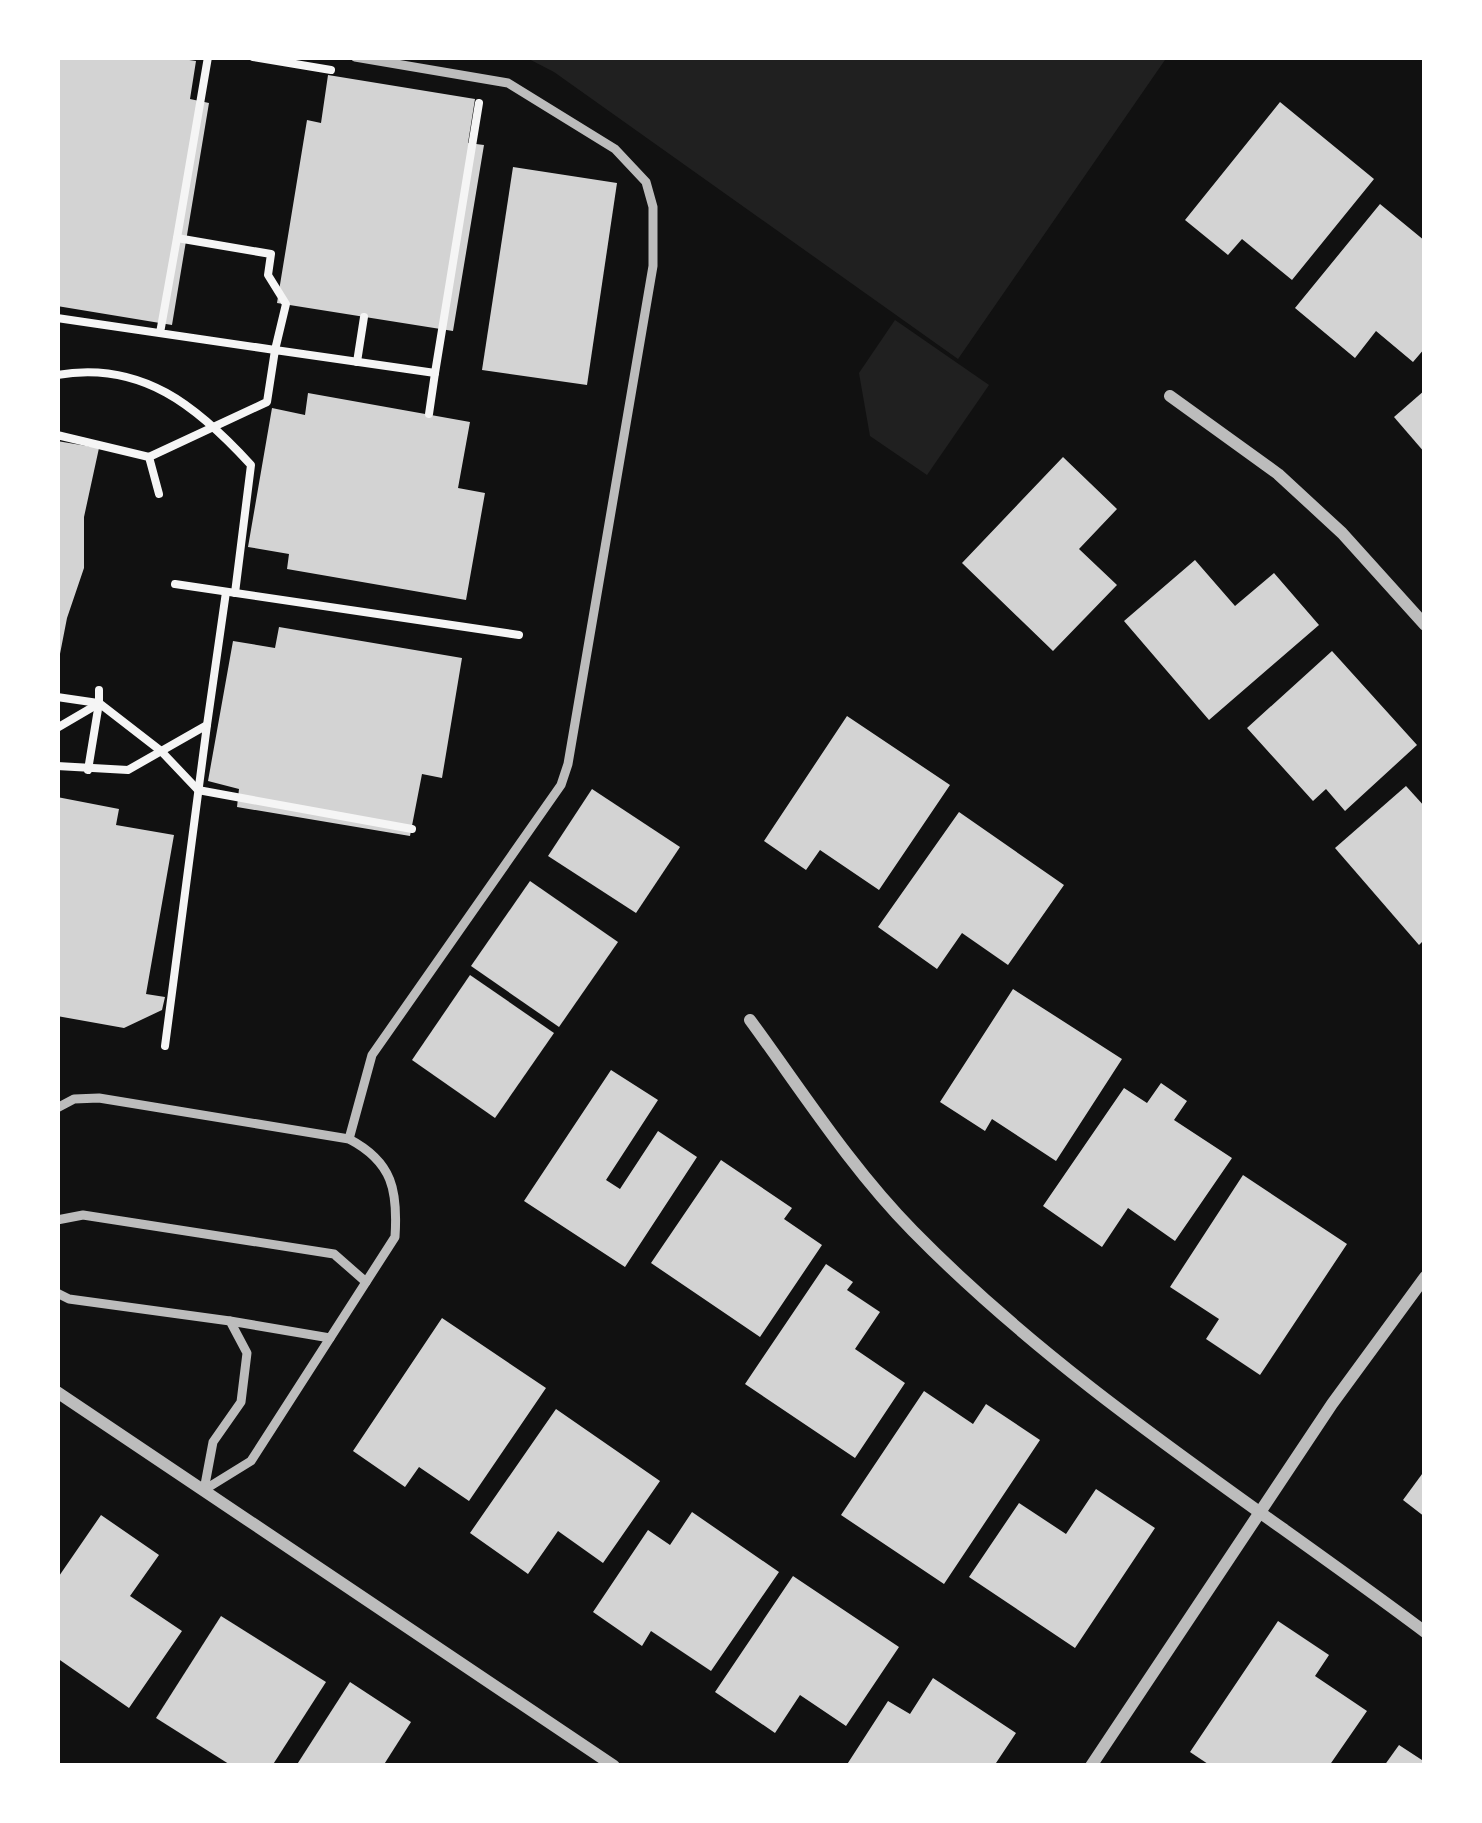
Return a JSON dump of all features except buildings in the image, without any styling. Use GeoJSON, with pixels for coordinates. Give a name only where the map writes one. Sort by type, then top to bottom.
{"type":"FeatureCollection","features":[{"type":"Feature","properties":{"kind":"street"},"geometry":{"type":"LineString","coordinates":[[1170,396],[1278,474],[1342,533],[1425,625]]}},
{"type":"Feature","properties":{"kind":"street"},"geometry":{"type":"LineString","coordinates":[[750,1020],[838,1142],[909,1228],[971,1288],[1071,1372],[1425,1632]]}},
{"type":"Feature","properties":{"kind":"street"},"geometry":{"type":"LineString","coordinates":[[1090,1766],[1425,1276]]}},
{"type":"Feature","properties":{"kind":"street"},"geometry":{"type":"LineString","coordinates":[[57,1392],[614,1766]]}},
{"type":"Feature","properties":{"kind":"lane"},"geometry":{"type":"LineString","coordinates":[[349,1139],[372,1055],[560,785],[568,764],[653,266],[653,207],[646,182],[615,149],[508,83],[355,57]]}},
{"type":"Feature","properties":{"kind":"lane"},"geometry":{"type":"LineString","coordinates":[[57,1108],[74,1100],[99,1098],[349,1139],[382,1163],[397,1199],[395,1237],[251,1461],[204,1490]]}},
{"type":"Feature","properties":{"kind":"lane"},"geometry":{"type":"LineString","coordinates":[[57,1220],[83,1215],[334,1254],[366,1282]]}},
{"type":"Feature","properties":{"kind":"lane"},"geometry":{"type":"LineString","coordinates":[[57,1293],[69,1299],[330,1338]]}},
{"type":"Feature","properties":{"kind":"lane"},"geometry":{"type":"LineString","coordinates":[[204,1490],[214,1442],[241,1402],[247,1353],[230,1321]]}},
{"type":"Feature","properties":{"kind":"path"},"geometry":{"type":"LineString","coordinates":[[160,333],[208,57]]}},
{"type":"Feature","properties":{"kind":"path"},"geometry":{"type":"LineString","coordinates":[[253,57],[352,73]]}},
{"type":"Feature","properties":{"kind":"path"},"geometry":{"type":"LineString","coordinates":[[429,415],[480,96]]}},
{"type":"Feature","properties":{"kind":"path"},"geometry":{"type":"LineString","coordinates":[[57,435],[149,457],[267,402],[286,304],[268,275],[272,254],[177,238]]}},
{"type":"Feature","properties":{"kind":"path"},"geometry":{"type":"LineString","coordinates":[[357,362],[364,316]]}},
{"type":"Feature","properties":{"kind":"path"},"geometry":{"type":"LineString","coordinates":[[57,318],[435,373]]}},
{"type":"Feature","properties":{"kind":"path"},"geometry":{"type":"LineString","coordinates":[[57,376],[80,371],[135,380],[174,395],[215,426],[251,465],[207,725],[165,1046]]}},
{"type":"Feature","properties":{"kind":"path"},"geometry":{"type":"LineString","coordinates":[[149,457],[160,494]]}},
{"type":"Feature","properties":{"kind":"path"},"geometry":{"type":"LineString","coordinates":[[175,584],[519,635]]}},
{"type":"Feature","properties":{"kind":"path"},"geometry":{"type":"LineString","coordinates":[[88,770],[99,690]]}},
{"type":"Feature","properties":{"kind":"path"},"geometry":{"type":"LineString","coordinates":[[57,697],[99,704],[161,751],[198,790],[412,829]]}},
{"type":"Feature","properties":{"kind":"path"},"geometry":{"type":"LineString","coordinates":[[57,728],[99,704]]}},
{"type":"Feature","properties":{"kind":"path"},"geometry":{"type":"LineString","coordinates":[[57,766],[128,770],[207,725]]}},
{"type":"Feature","properties":{"kind":"shaded area"},"geometry":{"type":"Polygon","coordinates":[[[525,57],[1167,57],[958,359],[554,72],[525,57]]]}},
{"type":"Feature","properties":{"kind":"shaded area"},"geometry":{"type":"Polygon","coordinates":[[[895,320],[989,385],[927,475],[870,436],[859,373],[895,320]]]}}]}
